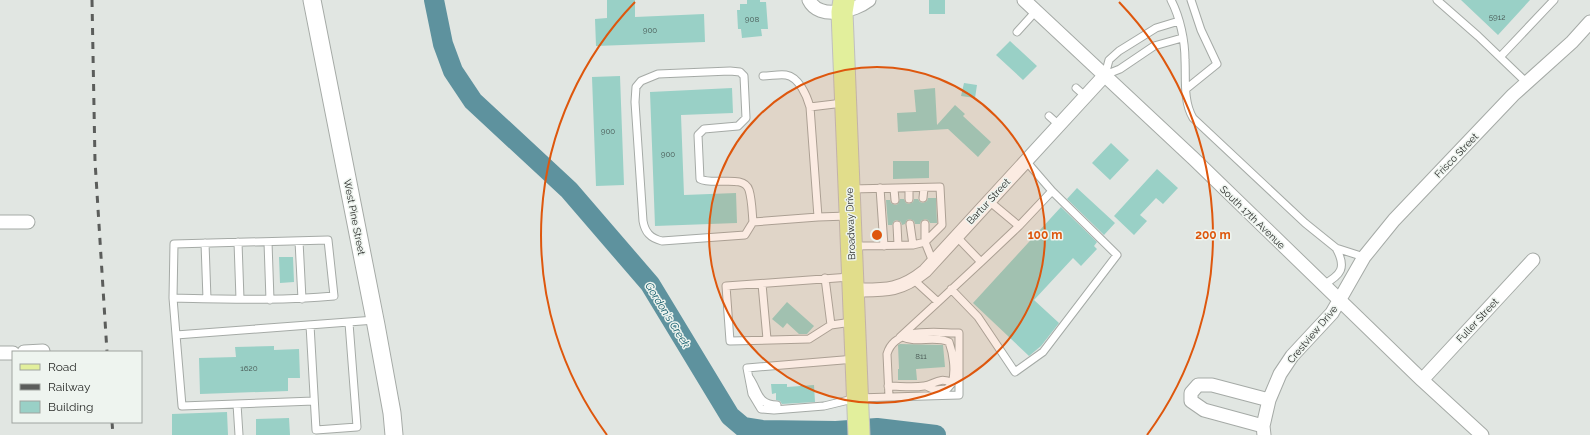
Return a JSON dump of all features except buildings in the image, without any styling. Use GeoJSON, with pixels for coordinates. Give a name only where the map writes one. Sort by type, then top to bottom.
{"type":"FeatureCollection","features":[{"type":"Feature","properties":{"kind":"main road","name":"Broadway Drive"},"geometry":{"type":"LineString","coordinates":[[841,4],[859,435]]}},
{"type":"Feature","properties":{"kind":"street","name":"West Pine Street"},"geometry":{"type":"LineString","coordinates":[[312,0],[375,320],[392,413],[394,435]]}},
{"type":"Feature","properties":{"kind":"street"},"geometry":{"type":"LineString","coordinates":[[809,0],[810,3],[823,12],[841,4],[862,5],[869,0]]}},
{"type":"Feature","properties":{"kind":"street","name":"South 17th Avenue"},"geometry":{"type":"LineString","coordinates":[[1024,0],[1194,159],[1339,301],[1482,435]]}},
{"type":"Feature","properties":{"kind":"street","name":"Frisco Street"},"geometry":{"type":"LineString","coordinates":[[1339,301],[1364,257],[1394,220],[1513,95],[1572,42],[1590,22]]}},
{"type":"Feature","properties":{"kind":"street","name":"Bartur Street"},"geometry":{"type":"LineString","coordinates":[[853,283],[877,290],[894,288],[914,280],[933,262],[1059,125],[1081,92],[1105,75]]}},
{"type":"Feature","properties":{"kind":"street"},"geometry":{"type":"LineString","coordinates":[[0,222],[28,222]]}},
{"type":"Feature","properties":{"kind":"street","name":"Fuller Street"},"geometry":{"type":"LineString","coordinates":[[1422,380],[1533,260]]}},
{"type":"Feature","properties":{"kind":"street","name":"Crestview Drive"},"geometry":{"type":"LineString","coordinates":[[1263,431],[1269,400],[1280,374],[1292,356],[1332,313],[1339,301]]}},
{"type":"Feature","properties":{"kind":"street"},"geometry":{"type":"LineString","coordinates":[[0,353],[12,353]]}},
{"type":"Feature","properties":{"kind":"street"},"geometry":{"type":"LineString","coordinates":[[1263,431],[1204,410],[1191,401],[1192,393],[1198,385],[1212,385],[1269,400]]}},
{"type":"Feature","properties":{"kind":"lane"},"geometry":{"type":"LineString","coordinates":[[1171,0],[1179,21],[1186,59],[1186,89],[1189,109],[1197,122],[1305,223],[1336,248],[1341,256],[1342,264],[1340,272],[1336,278],[1323,285]]}},
{"type":"Feature","properties":{"kind":"lane"},"geometry":{"type":"LineString","coordinates":[[1186,89],[1217,64],[1200,30],[1192,0]]}},
{"type":"Feature","properties":{"kind":"lane"},"geometry":{"type":"LineString","coordinates":[[1437,0],[1478,36],[1527,83]]}},
{"type":"Feature","properties":{"kind":"lane"},"geometry":{"type":"LineString","coordinates":[[1500,57],[1554,0]]}},
{"type":"Feature","properties":{"kind":"lane"},"geometry":{"type":"LineString","coordinates":[[1017,32],[1036,11]]}},
{"type":"Feature","properties":{"kind":"lane"},"geometry":{"type":"LineString","coordinates":[[1105,75],[1109,60],[1119,51],[1156,28],[1179,21]]}},
{"type":"Feature","properties":{"kind":"lane"},"geometry":{"type":"LineString","coordinates":[[1105,75],[1120,69],[1154,46],[1182,38]]}},
{"type":"Feature","properties":{"kind":"lane"},"geometry":{"type":"LineString","coordinates":[[730,71],[740,72],[744,76],[746,118],[738,126],[704,129],[698,135],[700,179],[706,182],[739,181],[745,183],[749,189],[753,222],[745,235],[662,240],[654,239],[648,234],[644,228],[643,220],[635,102],[636,87],[641,81],[658,74],[730,71]]}},
{"type":"Feature","properties":{"kind":"lane"},"geometry":{"type":"LineString","coordinates":[[764,76],[787,75],[797,82],[807,97],[810,107],[818,217]]}},
{"type":"Feature","properties":{"kind":"lane"},"geometry":{"type":"LineString","coordinates":[[810,107],[845,103]]}},
{"type":"Feature","properties":{"kind":"lane"},"geometry":{"type":"LineString","coordinates":[[1048,116],[1059,125]]}},
{"type":"Feature","properties":{"kind":"lane"},"geometry":{"type":"LineString","coordinates":[[951,289],[978,317],[1015,372],[1043,352],[1117,255],[1052,191],[1026,161]]}},
{"type":"Feature","properties":{"kind":"lane"},"geometry":{"type":"LineString","coordinates":[[849,189],[940,187],[942,225],[925,242],[913,245],[851,246]]}},
{"type":"Feature","properties":{"kind":"lane"},"geometry":{"type":"LineString","coordinates":[[880,188],[884,246]]}},
{"type":"Feature","properties":{"kind":"lane"},"geometry":{"type":"LineString","coordinates":[[894,188],[895,200]]}},
{"type":"Feature","properties":{"kind":"lane"},"geometry":{"type":"LineString","coordinates":[[908,188],[909,199]]}},
{"type":"Feature","properties":{"kind":"lane"},"geometry":{"type":"LineString","coordinates":[[923,198],[924,188]]}},
{"type":"Feature","properties":{"kind":"lane"},"geometry":{"type":"LineString","coordinates":[[889,397],[887,354],[889,348],[1019,226],[1052,191]]}},
{"type":"Feature","properties":{"kind":"lane"},"geometry":{"type":"LineString","coordinates":[[989,201],[1019,226]]}},
{"type":"Feature","properties":{"kind":"lane"},"geometry":{"type":"LineString","coordinates":[[753,222],[850,216]]}},
{"type":"Feature","properties":{"kind":"lane"},"geometry":{"type":"LineString","coordinates":[[910,224],[913,245]]}},
{"type":"Feature","properties":{"kind":"lane"},"geometry":{"type":"LineString","coordinates":[[925,224],[925,242],[933,262]]}},
{"type":"Feature","properties":{"kind":"lane"},"geometry":{"type":"LineString","coordinates":[[897,225],[898,245]]}},
{"type":"Feature","properties":{"kind":"lane"},"geometry":{"type":"LineString","coordinates":[[956,236],[981,262]]}},
{"type":"Feature","properties":{"kind":"lane"},"geometry":{"type":"LineString","coordinates":[[173,298],[270,300],[334,296],[328,240],[174,244],[173,298],[182,406],[314,401]]}},
{"type":"Feature","properties":{"kind":"lane"},"geometry":{"type":"LineString","coordinates":[[299,241],[302,299]]}},
{"type":"Feature","properties":{"kind":"lane"},"geometry":{"type":"LineString","coordinates":[[238,242],[240,299]]}},
{"type":"Feature","properties":{"kind":"lane"},"geometry":{"type":"LineString","coordinates":[[268,242],[270,300]]}},
{"type":"Feature","properties":{"kind":"lane"},"geometry":{"type":"LineString","coordinates":[[205,243],[207,299]]}},
{"type":"Feature","properties":{"kind":"lane"},"geometry":{"type":"LineString","coordinates":[[1336,248],[1364,257]]}},
{"type":"Feature","properties":{"kind":"lane"},"geometry":{"type":"LineString","coordinates":[[853,283],[826,278],[726,286],[730,341],[809,339],[831,325],[854,322]]}},
{"type":"Feature","properties":{"kind":"lane"},"geometry":{"type":"LineString","coordinates":[[826,278],[831,325]]}},
{"type":"Feature","properties":{"kind":"lane"},"geometry":{"type":"LineString","coordinates":[[914,280],[938,302]]}},
{"type":"Feature","properties":{"kind":"lane"},"geometry":{"type":"LineString","coordinates":[[762,284],[767,339]]}},
{"type":"Feature","properties":{"kind":"lane"},"geometry":{"type":"LineString","coordinates":[[176,336],[375,320]]}},
{"type":"Feature","properties":{"kind":"lane"},"geometry":{"type":"LineString","coordinates":[[310,325],[316,430],[357,427],[348,323]]}},
{"type":"Feature","properties":{"kind":"lane"},"geometry":{"type":"LineString","coordinates":[[856,359],[747,368],[752,394],[761,409],[774,410],[857,405],[889,397],[959,395],[959,333],[912,334],[901,338]]}},
{"type":"Feature","properties":{"kind":"lane"},"geometry":{"type":"LineString","coordinates":[[888,386],[926,386],[933,382],[947,380],[952,383],[954,378],[952,349],[949,342],[942,339],[909,340],[901,338]]}},
{"type":"Feature","properties":{"kind":"lane"},"geometry":{"type":"LineString","coordinates":[[237,404],[239,435]]}},
{"type":"Feature","properties":{"kind":"waterway","name":"Gordon's Creek"},"geometry":{"type":"LineString","coordinates":[[434,0],[443,44],[453,71],[473,101],[569,190],[650,284],[730,416],[743,427],[762,430],[836,431],[877,428],[936,435]]}},
{"type":"Feature","properties":{"kind":"railway"},"geometry":{"type":"LineString","coordinates":[[92,0],[95,161],[107,351]]}},
{"type":"Feature","properties":{"kind":"railway"},"geometry":{"type":"LineString","coordinates":[[112,423],[113,435]]}}]}
